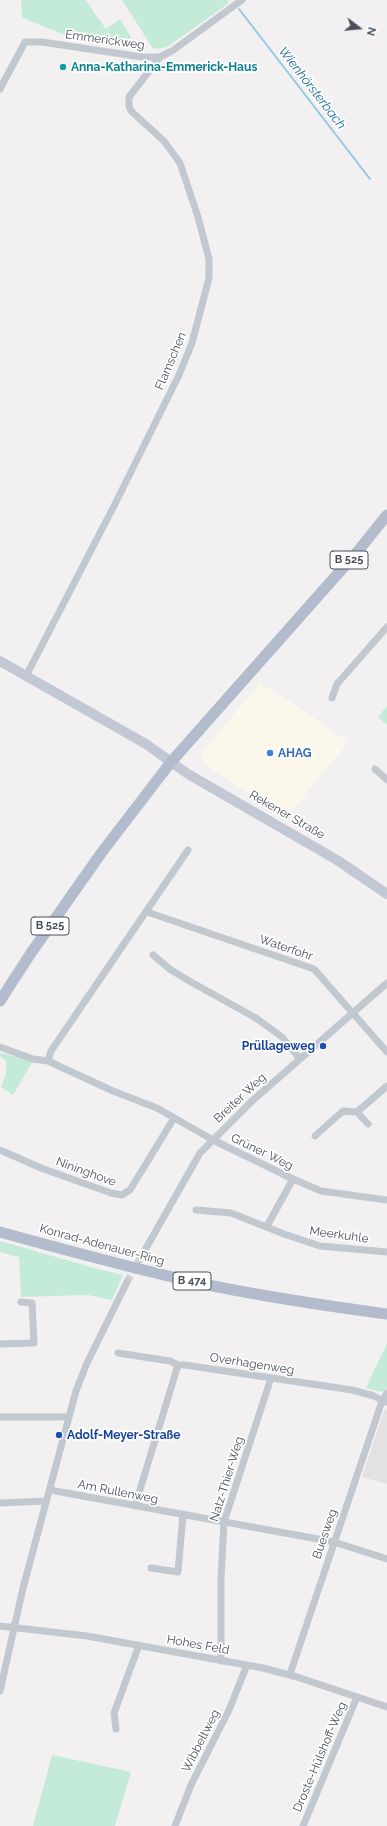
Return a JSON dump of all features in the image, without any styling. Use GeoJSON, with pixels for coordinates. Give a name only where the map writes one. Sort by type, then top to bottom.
{"type":"FeatureCollection","features":[{"type":"Feature","properties":{"kind":"main road","name":"B 525"},"geometry":{"type":"LineString","coordinates":[[0,1002],[31,953],[102,852],[171,762],[358,551],[387,515]]}},
{"type":"Feature","properties":{"kind":"main road","name":"Konrad-Adenauer-Ring"},"geometry":{"type":"LineString","coordinates":[[0,1232],[125,1266],[208,1285],[299,1302],[387,1314]]}},
{"type":"Feature","properties":{"kind":"street","name":"Emmerickweg"},"geometry":{"type":"LineString","coordinates":[[0,89],[23,44],[29,41],[142,57],[160,57],[172,51],[242,0]]}},
{"type":"Feature","properties":{"kind":"street","name":"Flamschen"},"geometry":{"type":"LineString","coordinates":[[26,676],[115,504],[179,375],[192,343],[209,278],[209,259],[198,217],[180,163],[164,141],[129,106],[129,97],[160,57]]}},
{"type":"Feature","properties":{"kind":"street"},"geometry":{"type":"LineString","coordinates":[[332,698],[337,684],[387,627]]}},
{"type":"Feature","properties":{"kind":"street","name":"Rekener Straße"},"geometry":{"type":"LineString","coordinates":[[0,661],[146,744],[188,774],[279,825],[337,860],[387,894]]}},
{"type":"Feature","properties":{"kind":"street"},"geometry":{"type":"LineString","coordinates":[[375,770],[387,780]]}},
{"type":"Feature","properties":{"kind":"street"},"geometry":{"type":"LineString","coordinates":[[48,1062],[50,1051],[147,912],[188,850]]}},
{"type":"Feature","properties":{"kind":"street","name":"Waterfohr"},"geometry":{"type":"LineString","coordinates":[[147,912],[314,969],[387,1052]]}},
{"type":"Feature","properties":{"kind":"street"},"geometry":{"type":"LineString","coordinates":[[153,955],[171,970],[256,1018],[282,1037],[300,1059]]}},
{"type":"Feature","properties":{"kind":"street","name":"Breiter Weg"},"geometry":{"type":"LineString","coordinates":[[141,1257],[200,1153],[252,1101],[387,983]]}},
{"type":"Feature","properties":{"kind":"street","name":"Grüner Weg"},"geometry":{"type":"LineString","coordinates":[[0,1047],[33,1059],[48,1062],[113,1091],[157,1108],[213,1140],[293,1179],[321,1190],[387,1200]]}},
{"type":"Feature","properties":{"kind":"street"},"geometry":{"type":"LineString","coordinates":[[357,1112],[387,1086]]}},
{"type":"Feature","properties":{"kind":"street"},"geometry":{"type":"LineString","coordinates":[[315,1136],[343,1111],[357,1112],[368,1124]]}},
{"type":"Feature","properties":{"kind":"street","name":"Nininghove"},"geometry":{"type":"LineString","coordinates":[[0,1150],[41,1168],[111,1193],[122,1195],[130,1190],[174,1118]]}},
{"type":"Feature","properties":{"kind":"street"},"geometry":{"type":"LineString","coordinates":[[267,1226],[293,1179]]}},
{"type":"Feature","properties":{"kind":"street","name":"Meerkuhle"},"geometry":{"type":"LineString","coordinates":[[196,1210],[230,1213],[320,1246],[387,1252]]}},
{"type":"Feature","properties":{"kind":"street"},"geometry":{"type":"LineString","coordinates":[[0,1691],[14,1627],[45,1502],[50,1490],[68,1417],[87,1363],[127,1282]]}},
{"type":"Feature","properties":{"kind":"street"},"geometry":{"type":"LineString","coordinates":[[0,1344],[34,1343],[32,1303],[21,1302]]}},
{"type":"Feature","properties":{"kind":"street","name":"Overhagenweg"},"geometry":{"type":"LineString","coordinates":[[118,1353],[170,1360],[178,1365],[352,1390],[374,1396],[384,1402]]}},
{"type":"Feature","properties":{"kind":"street"},"geometry":{"type":"LineString","coordinates":[[136,1506],[178,1365]]}},
{"type":"Feature","properties":{"kind":"street","name":"Natz-Thier-Weg"},"geometry":{"type":"LineString","coordinates":[[221,1661],[221,1577],[224,1522],[271,1378]]}},
{"type":"Feature","properties":{"kind":"street"},"geometry":{"type":"LineString","coordinates":[[384,1402],[387,1393]]}},
{"type":"Feature","properties":{"kind":"street","name":"Buesweg"},"geometry":{"type":"LineString","coordinates":[[290,1674],[334,1542],[384,1402]]}},
{"type":"Feature","properties":{"kind":"street"},"geometry":{"type":"LineString","coordinates":[[0,1417],[68,1417]]}},
{"type":"Feature","properties":{"kind":"street","name":"Am Rullenweg"},"geometry":{"type":"LineString","coordinates":[[50,1490],[334,1542],[387,1559]]}},
{"type":"Feature","properties":{"kind":"street"},"geometry":{"type":"LineString","coordinates":[[0,1503],[45,1502]]}},
{"type":"Feature","properties":{"kind":"street"},"geometry":{"type":"LineString","coordinates":[[151,1568],[178,1572],[183,1514]]}},
{"type":"Feature","properties":{"kind":"street","name":"Hohes Feld"},"geometry":{"type":"LineString","coordinates":[[0,1626],[87,1636],[290,1674],[387,1707]]}},
{"type":"Feature","properties":{"kind":"street"},"geometry":{"type":"LineString","coordinates":[[116,1729],[114,1713],[139,1645]]}},
{"type":"Feature","properties":{"kind":"street","name":"Wibbeltweg"},"geometry":{"type":"LineString","coordinates":[[175,1826],[191,1785],[229,1710],[247,1666]]}},
{"type":"Feature","properties":{"kind":"street","name":"Droste-Hülshoff-Weg"},"geometry":{"type":"LineString","coordinates":[[303,1826],[357,1697]]}},
{"type":"Feature","properties":{"kind":"shaded area"},"geometry":{"type":"Polygon","coordinates":[[[260,683],[291,702],[347,741],[345,746],[286,818],[206,765],[201,758],[203,751],[260,683]]]}},
{"type":"Feature","properties":{"kind":"shaded area"},"geometry":{"type":"Polygon","coordinates":[[[387,1409],[387,1484],[362,1477],[384,1411],[387,1409]]]}},
{"type":"Feature","properties":{"kind":"green space"},"geometry":{"type":"Polygon","coordinates":[[[21,0],[86,0],[106,29],[120,19],[131,37],[123,47],[97,44],[71,37],[22,17],[21,0]]]}},
{"type":"Feature","properties":{"kind":"green space"},"geometry":{"type":"Polygon","coordinates":[[[122,0],[227,0],[229,3],[167,47],[156,49],[152,47],[122,0]]]}},
{"type":"Feature","properties":{"kind":"green space"},"geometry":{"type":"Polygon","coordinates":[[[387,706],[387,725],[378,717],[387,706]]]}},
{"type":"Feature","properties":{"kind":"green space"},"geometry":{"type":"Polygon","coordinates":[[[0,1053],[33,1061],[13,1095],[1,1087],[6,1073],[6,1061],[0,1056],[0,1053]]]}},
{"type":"Feature","properties":{"kind":"green space"},"geometry":{"type":"Polygon","coordinates":[[[0,1241],[123,1275],[112,1300],[88,1295],[21,1297],[19,1257],[0,1252],[0,1241]]]}},
{"type":"Feature","properties":{"kind":"green space"},"geometry":{"type":"Polygon","coordinates":[[[387,1343],[387,1388],[382,1392],[366,1388],[387,1343]]]}},
{"type":"Feature","properties":{"kind":"green space"},"geometry":{"type":"Polygon","coordinates":[[[52,1755],[131,1772],[115,1826],[33,1826],[52,1755]]]}},
{"type":"Feature","properties":{"kind":"waterway","name":"Wienhörsterbach"},"geometry":{"type":"LineString","coordinates":[[239,9],[370,179]]}},
{"type":"Feature","properties":{"kind":"tunnel"},"geometry":{"type":"LineString","coordinates":[[127,1282],[141,1257]]}},
{"type":"Feature","properties":{"kind":"place","name":"Anna-Katharina-Emmerick-Haus"},"geometry":{"type":"Point","coordinates":[63,67]}},
{"type":"Feature","properties":{"kind":"place","name":"AHAG"},"geometry":{"type":"Point","coordinates":[270,753]}},
{"type":"Feature","properties":{"kind":"place","name":"Prüllageweg"},"geometry":{"type":"Point","coordinates":[323,1046]}},
{"type":"Feature","properties":{"kind":"place","name":"Adolf-Meyer-Straße"},"geometry":{"type":"Point","coordinates":[59,1435]}}]}
